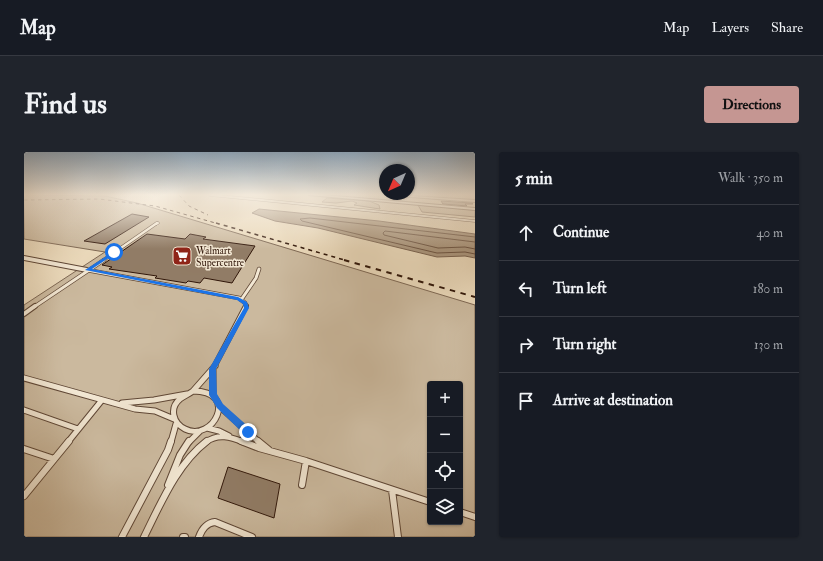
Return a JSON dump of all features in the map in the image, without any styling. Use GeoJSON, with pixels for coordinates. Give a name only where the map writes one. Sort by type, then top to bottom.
{"type":"FeatureCollection","features":[{"type":"Feature","properties":{"kind":"street"},"geometry":{"type":"LineString","coordinates":[[24,258],[88,270]]}},
{"type":"Feature","properties":{"kind":"lane"},"geometry":{"type":"LineString","coordinates":[[395,213],[475,222]]}},
{"type":"Feature","properties":{"kind":"lane"},"geometry":{"type":"LineString","coordinates":[[24,314],[158,224]]}},
{"type":"Feature","properties":{"kind":"lane"},"geometry":{"type":"LineString","coordinates":[[242,300],[256,278],[259,269]]}},
{"type":"Feature","properties":{"kind":"lane"},"geometry":{"type":"LineString","coordinates":[[88,270],[238,298],[245,303],[246,308],[213,369],[193,391],[187,394],[176,404],[174,411],[175,422],[168,450],[122,537]]}},
{"type":"Feature","properties":{"kind":"lane"},"geometry":{"type":"LineString","coordinates":[[213,369],[213,395]]}},
{"type":"Feature","properties":{"kind":"lane"},"geometry":{"type":"LineString","coordinates":[[24,378],[135,409],[147,409],[165,413],[181,429],[188,432],[200,431]]}},
{"type":"Feature","properties":{"kind":"lane"},"geometry":{"type":"LineString","coordinates":[[166,493],[180,452],[191,438],[207,428],[216,419],[219,412],[217,400],[213,395],[207,392],[193,391]]}},
{"type":"Feature","properties":{"kind":"lane"},"geometry":{"type":"LineString","coordinates":[[120,404],[187,394]]}},
{"type":"Feature","properties":{"kind":"lane"},"geometry":{"type":"LineString","coordinates":[[24,496],[102,400]]}},
{"type":"Feature","properties":{"kind":"lane"},"geometry":{"type":"LineString","coordinates":[[219,406],[234,421],[269,450]]}},
{"type":"Feature","properties":{"kind":"lane"},"geometry":{"type":"LineString","coordinates":[[24,410],[78,429]]}},
{"type":"Feature","properties":{"kind":"lane"},"geometry":{"type":"LineString","coordinates":[[207,428],[219,430],[230,437],[259,448],[306,461],[427,501]]}},
{"type":"Feature","properties":{"kind":"lane"},"geometry":{"type":"LineString","coordinates":[[144,537],[166,493],[182,466],[207,441],[219,436],[230,437]]}},
{"type":"Feature","properties":{"kind":"lane"},"geometry":{"type":"LineString","coordinates":[[24,449],[54,459]]}},
{"type":"Feature","properties":{"kind":"lane"},"geometry":{"type":"LineString","coordinates":[[302,485],[306,461]]}},
{"type":"Feature","properties":{"kind":"lane"},"geometry":{"type":"LineString","coordinates":[[392,490],[398,537]]}},
{"type":"Feature","properties":{"kind":"lane"},"geometry":{"type":"LineString","coordinates":[[463,513],[475,517]]}},
{"type":"Feature","properties":{"kind":"lane"},"geometry":{"type":"LineString","coordinates":[[199,537],[202,530],[209,523],[215,522],[252,537]]}},
{"type":"Feature","properties":{"kind":"shaded area"},"geometry":{"type":"Polygon","coordinates":[[[24,213],[170,213],[475,305],[475,537],[24,537],[24,305],[105,252],[24,239],[24,213]]]}},
{"type":"Feature","properties":{"kind":"shaded area"},"geometry":{"type":"Polygon","coordinates":[[[432,213],[475,213],[475,217],[432,213]]]}},
{"type":"Feature","properties":{"kind":"water"},"geometry":{"type":"Polygon","coordinates":[[[252,213],[299,213],[379,221],[475,234],[475,258],[465,256],[437,257],[318,228],[275,221],[252,213]]]}},
{"type":"Feature","properties":{"kind":"building"},"geometry":{"type":"Polygon","coordinates":[[[132,214],[149,217],[105,244],[84,241],[132,214]]]}},
{"type":"Feature","properties":{"kind":"building","name":"Walmart Supercentre"},"geometry":{"type":"Polygon","coordinates":[[[147,234],[185,239],[190,234],[206,237],[203,239],[255,246],[232,283],[204,278],[200,283],[188,281],[186,283],[155,278],[157,276],[109,269],[112,267],[102,265],[147,234]]]}},
{"type":"Feature","properties":{"kind":"building"},"geometry":{"type":"Polygon","coordinates":[[[228,467],[280,484],[274,518],[218,498],[228,467]]]}},
{"type":"Feature","properties":{"kind":"railway"},"geometry":{"type":"LineString","coordinates":[[180,213],[219,224]]}},
{"type":"Feature","properties":{"kind":"railway"},"geometry":{"type":"LineString","coordinates":[[204,213],[208,215]]}},
{"type":"Feature","properties":{"kind":"railway"},"geometry":{"type":"LineString","coordinates":[[216,223],[348,261]]}},
{"type":"Feature","properties":{"kind":"railway"},"geometry":{"type":"LineString","coordinates":[[344,260],[475,297]]}},
{"type":"Feature","properties":{"kind":"place","name":"Walmart Supercentre"},"geometry":{"type":"Point","coordinates":[182,256]}},
{"type":"Feature","properties":{"kind":"route"},"geometry":{"type":"LineString","coordinates":[[114,252],[88,270],[238,298],[245,303],[246,308],[213,369],[213,395],[219,406],[248,432]]}}]}
